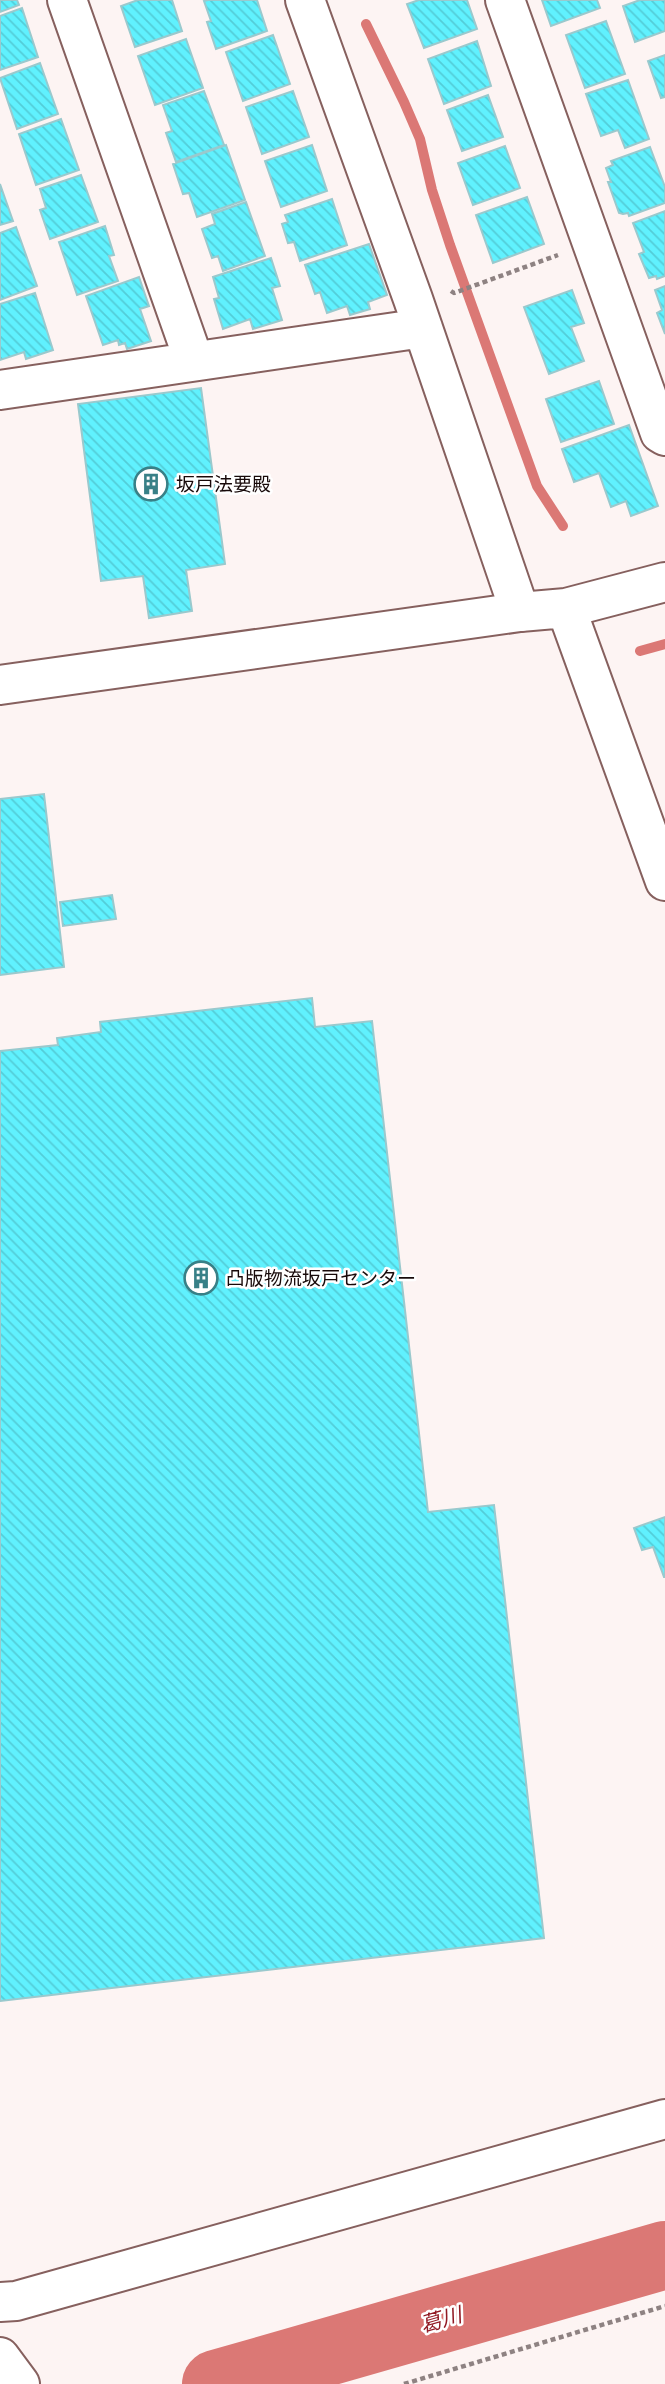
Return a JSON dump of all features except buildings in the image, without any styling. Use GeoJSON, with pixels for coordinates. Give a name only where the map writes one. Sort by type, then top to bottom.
{"type":"FeatureCollection","features":[{"type":"Feature","properties":{"kind":"street"},"geometry":{"type":"LineString","coordinates":[[67,0],[194,361]]}},
{"type":"Feature","properties":{"kind":"street"},"geometry":{"type":"LineString","coordinates":[[305,0],[423,328],[520,612]]}},
{"type":"Feature","properties":{"kind":"street"},"geometry":{"type":"LineString","coordinates":[[505,0],[660,433],[665,436]]}},
{"type":"Feature","properties":{"kind":"street"},"geometry":{"type":"LineString","coordinates":[[0,390],[423,328]]}},
{"type":"Feature","properties":{"kind":"street"},"geometry":{"type":"LineString","coordinates":[[0,685],[520,612],[566,608],[665,582]]}},
{"type":"Feature","properties":{"kind":"street"},"geometry":{"type":"LineString","coordinates":[[566,608],[665,881]]}},
{"type":"Feature","properties":{"kind":"street"},"geometry":{"type":"LineString","coordinates":[[0,2302],[16,2301],[665,2119]]}},
{"type":"Feature","properties":{"kind":"street"},"geometry":{"type":"LineString","coordinates":[[0,2357],[20,2384]]}},
{"type":"Feature","properties":{"kind":"path"},"geometry":{"type":"LineString","coordinates":[[454,293],[591,242]]}},
{"type":"Feature","properties":{"kind":"path"},"geometry":{"type":"LineString","coordinates":[[404,2384],[665,2306]]}},
{"type":"Feature","properties":{"kind":"waterway"},"geometry":{"type":"LineString","coordinates":[[366,24],[420,139],[432,190],[450,245],[537,486],[563,526]]}},
{"type":"Feature","properties":{"kind":"waterway"},"geometry":{"type":"LineString","coordinates":[[640,651],[665,644]]}},
{"type":"Feature","properties":{"kind":"waterway","name":"葛川"},"geometry":{"type":"LineString","coordinates":[[216,2384],[665,2255]]}},
{"type":"Feature","properties":{"kind":"place","name":"坂戸法要殿"},"geometry":{"type":"Point","coordinates":[151,484]}},
{"type":"Feature","properties":{"kind":"place","name":"凸版物流坂戸センター"},"geometry":{"type":"Point","coordinates":[201,1278]}}]}
